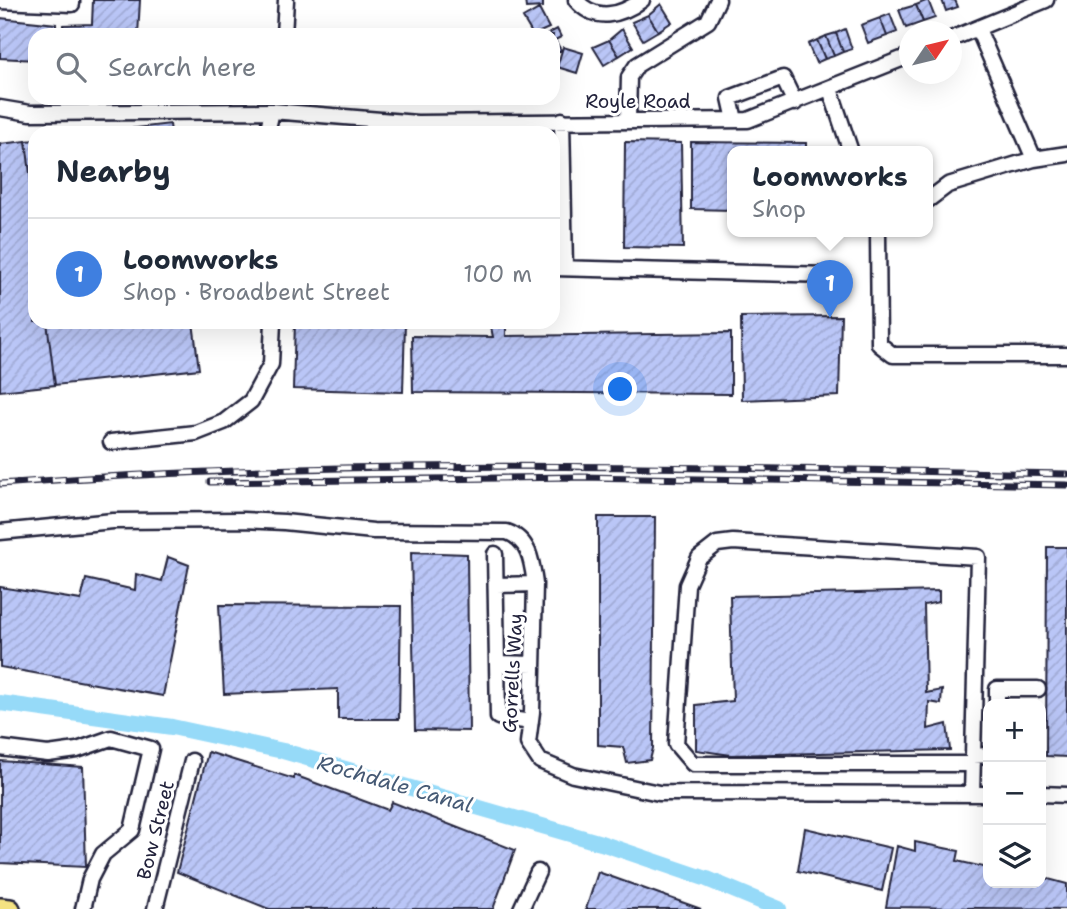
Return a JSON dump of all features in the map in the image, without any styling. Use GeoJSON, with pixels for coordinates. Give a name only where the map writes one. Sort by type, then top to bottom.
{"type":"FeatureCollection","features":[{"type":"Feature","properties":{"kind":"main road"},"geometry":{"type":"LineString","coordinates":[[0,908],[10,909]]}},
{"type":"Feature","properties":{"kind":"street"},"geometry":{"type":"LineString","coordinates":[[0,1],[72,4],[72,0]]}},
{"type":"Feature","properties":{"kind":"street"},"geometry":{"type":"LineString","coordinates":[[284,28],[286,0]]}},
{"type":"Feature","properties":{"kind":"street"},"geometry":{"type":"LineString","coordinates":[[576,0],[587,9],[612,15],[631,8],[642,0]]}},
{"type":"Feature","properties":{"kind":"street"},"geometry":{"type":"LineString","coordinates":[[628,120],[631,72],[637,65],[708,22],[718,0]]}},
{"type":"Feature","properties":{"kind":"street"},"geometry":{"type":"LineString","coordinates":[[962,36],[1046,0]]}},
{"type":"Feature","properties":{"kind":"street"},"geometry":{"type":"LineString","coordinates":[[978,29],[1034,159]]}},
{"type":"Feature","properties":{"kind":"street","name":"Royle Road"},"geometry":{"type":"LineString","coordinates":[[0,108],[30,113],[277,107],[417,123],[734,120],[761,117],[899,61]]}},
{"type":"Feature","properties":{"kind":"street"},"geometry":{"type":"LineString","coordinates":[[734,120],[730,98],[783,78],[795,103]]}},
{"type":"Feature","properties":{"kind":"street"},"geometry":{"type":"LineString","coordinates":[[830,89],[849,146]]}},
{"type":"Feature","properties":{"kind":"street"},"geometry":{"type":"LineString","coordinates":[[270,126],[277,107]]}},
{"type":"Feature","properties":{"kind":"street"},"geometry":{"type":"LineString","coordinates":[[560,219],[562,120]]}},
{"type":"Feature","properties":{"kind":"street"},"geometry":{"type":"LineString","coordinates":[[933,196],[948,185],[1034,159],[1067,154]]}},
{"type":"Feature","properties":{"kind":"street"},"geometry":{"type":"LineString","coordinates":[[881,237],[879,344],[893,355],[1067,355]]}},
{"type":"Feature","properties":{"kind":"street"},"geometry":{"type":"LineString","coordinates":[[560,268],[830,275]]}},
{"type":"Feature","properties":{"kind":"street"},"geometry":{"type":"LineString","coordinates":[[111,442],[197,433],[224,422],[251,401],[271,365],[273,329]]}},
{"type":"Feature","properties":{"kind":"street","name":"Gorrells Way"},"geometry":{"type":"LineString","coordinates":[[0,532],[113,521],[243,520],[373,531],[507,532],[519,538],[528,550],[535,584],[528,743],[540,761],[573,775],[659,793],[983,794]]}},
{"type":"Feature","properties":{"kind":"street"},"geometry":{"type":"LineString","coordinates":[[972,794],[978,758],[978,557],[733,542],[717,544],[699,558],[687,585],[676,744],[693,764],[978,758]]}},
{"type":"Feature","properties":{"kind":"street"},"geometry":{"type":"LineString","coordinates":[[495,554],[498,717],[531,722]]}},
{"type":"Feature","properties":{"kind":"street"},"geometry":{"type":"LineString","coordinates":[[496,585],[535,584]]}},
{"type":"Feature","properties":{"kind":"street"},"geometry":{"type":"LineString","coordinates":[[497,663],[533,664]]}},
{"type":"Feature","properties":{"kind":"street"},"geometry":{"type":"LineString","coordinates":[[997,699],[997,689],[1038,689]]}},
{"type":"Feature","properties":{"kind":"street"},"geometry":{"type":"LineString","coordinates":[[0,748],[48,754],[77,750],[111,738],[151,749],[132,830],[103,855],[90,879],[83,909]]}},
{"type":"Feature","properties":{"kind":"street","name":"Bow Street"},"geometry":{"type":"LineString","coordinates":[[155,909],[192,761]]}},
{"type":"Feature","properties":{"kind":"street"},"geometry":{"type":"LineString","coordinates":[[1046,794],[1067,795]]}},
{"type":"Feature","properties":{"kind":"street"},"geometry":{"type":"LineString","coordinates":[[522,909],[538,872]]}},
{"type":"Feature","properties":{"kind":"building"},"geometry":{"type":"Polygon","coordinates":[[[93,0],[140,0],[138,28],[63,28],[63,25],[92,24],[93,0]]]}},
{"type":"Feature","properties":{"kind":"building"},"geometry":{"type":"Polygon","coordinates":[[[525,0],[543,0],[543,7],[526,8],[525,0]]]}},
{"type":"Feature","properties":{"kind":"building"},"geometry":{"type":"Polygon","coordinates":[[[928,0],[935,18],[923,21],[916,5],[928,0]]]}},
{"type":"Feature","properties":{"kind":"building"},"geometry":{"type":"Polygon","coordinates":[[[942,0],[955,0],[958,7],[946,11],[942,0]]]}},
{"type":"Feature","properties":{"kind":"building"},"geometry":{"type":"Polygon","coordinates":[[[661,4],[672,22],[658,31],[648,15],[661,4]]]}},
{"type":"Feature","properties":{"kind":"building"},"geometry":{"type":"Polygon","coordinates":[[[916,5],[923,21],[903,21],[899,10],[916,5]]]}},
{"type":"Feature","properties":{"kind":"building"},"geometry":{"type":"Polygon","coordinates":[[[539,9],[549,28],[529,28],[523,18],[539,9]]]}},
{"type":"Feature","properties":{"kind":"building"},"geometry":{"type":"Polygon","coordinates":[[[890,14],[897,32],[887,36],[880,18],[890,14]]]}},
{"type":"Feature","properties":{"kind":"building"},"geometry":{"type":"Polygon","coordinates":[[[648,15],[658,31],[643,40],[632,22],[648,15]]]}},
{"type":"Feature","properties":{"kind":"building"},"geometry":{"type":"Polygon","coordinates":[[[0,18],[56,24],[56,28],[28,28],[28,60],[0,58],[0,18]]]}},
{"type":"Feature","properties":{"kind":"building"},"geometry":{"type":"Polygon","coordinates":[[[880,18],[887,36],[868,43],[861,25],[880,18]]]}},
{"type":"Feature","properties":{"kind":"building"},"geometry":{"type":"Polygon","coordinates":[[[622,29],[633,47],[619,56],[609,40],[622,29]]]}},
{"type":"Feature","properties":{"kind":"building"},"geometry":{"type":"Polygon","coordinates":[[[845,29],[852,49],[843,52],[836,33],[845,29]]]}},
{"type":"Feature","properties":{"kind":"building"},"geometry":{"type":"Polygon","coordinates":[[[836,33],[843,52],[834,56],[826,36],[836,33]]]}},
{"type":"Feature","properties":{"kind":"building"},"geometry":{"type":"Polygon","coordinates":[[[826,36],[834,56],[825,59],[817,40],[826,36]]]}},
{"type":"Feature","properties":{"kind":"building"},"geometry":{"type":"Polygon","coordinates":[[[609,40],[619,56],[604,65],[593,47],[609,40]]]}},
{"type":"Feature","properties":{"kind":"building"},"geometry":{"type":"Polygon","coordinates":[[[817,40],[825,59],[816,63],[808,44],[817,40]]]}},
{"type":"Feature","properties":{"kind":"building"},"geometry":{"type":"Polygon","coordinates":[[[563,47],[583,53],[577,73],[560,68],[563,47]]]}},
{"type":"Feature","properties":{"kind":"building"},"geometry":{"type":"Polygon","coordinates":[[[26,141],[28,329],[48,329],[55,385],[0,391],[0,144],[26,141]]]}},
{"type":"Feature","properties":{"kind":"building"},"geometry":{"type":"Polygon","coordinates":[[[625,142],[681,143],[683,248],[624,247],[625,142]]]}},
{"type":"Feature","properties":{"kind":"building"},"geometry":{"type":"Polygon","coordinates":[[[691,142],[806,143],[806,146],[727,146],[727,210],[691,209],[691,142]]]}},
{"type":"Feature","properties":{"kind":"building"},"geometry":{"type":"Polygon","coordinates":[[[841,316],[839,396],[742,400],[741,317],[841,316]]]}},
{"type":"Feature","properties":{"kind":"building"},"geometry":{"type":"Polygon","coordinates":[[[48,329],[194,329],[199,369],[55,385],[48,329]]]}},
{"type":"Feature","properties":{"kind":"building"},"geometry":{"type":"Polygon","coordinates":[[[295,329],[405,329],[403,392],[293,389],[295,329]]]}},
{"type":"Feature","properties":{"kind":"building"},"geometry":{"type":"Polygon","coordinates":[[[491,329],[506,329],[506,336],[731,333],[731,394],[413,392],[412,336],[493,337],[491,329]]]}},
{"type":"Feature","properties":{"kind":"building"},"geometry":{"type":"Polygon","coordinates":[[[598,517],[655,517],[653,748],[650,760],[627,763],[623,747],[598,745],[598,517]]]}},
{"type":"Feature","properties":{"kind":"building"},"geometry":{"type":"Polygon","coordinates":[[[1047,547],[1067,547],[1067,757],[1046,756],[1047,547]]]}},
{"type":"Feature","properties":{"kind":"building"},"geometry":{"type":"Polygon","coordinates":[[[411,552],[467,554],[469,731],[415,730],[411,552]]]}},
{"type":"Feature","properties":{"kind":"building"},"geometry":{"type":"Polygon","coordinates":[[[168,557],[189,565],[163,696],[0,667],[0,587],[81,600],[86,579],[135,590],[136,574],[162,581],[168,557]]]}},
{"type":"Feature","properties":{"kind":"building"},"geometry":{"type":"Polygon","coordinates":[[[939,591],[939,602],[924,605],[926,693],[942,690],[941,704],[929,702],[928,729],[947,724],[950,750],[731,755],[696,750],[696,705],[733,701],[730,596],[939,591]]]}},
{"type":"Feature","properties":{"kind":"building"},"geometry":{"type":"Polygon","coordinates":[[[219,605],[401,606],[399,719],[338,719],[338,689],[224,694],[219,605]]]}},
{"type":"Feature","properties":{"kind":"building"},"geometry":{"type":"Polygon","coordinates":[[[208,752],[294,779],[294,775],[388,810],[392,802],[515,850],[493,909],[269,909],[177,872],[208,752]]]}},
{"type":"Feature","properties":{"kind":"building"},"geometry":{"type":"Polygon","coordinates":[[[0,761],[83,767],[86,867],[0,863],[0,761]]]}},
{"type":"Feature","properties":{"kind":"building"},"geometry":{"type":"Polygon","coordinates":[[[805,828],[891,848],[882,891],[798,871],[805,828]]]}},
{"type":"Feature","properties":{"kind":"building"},"geometry":{"type":"Polygon","coordinates":[[[915,842],[959,851],[957,861],[983,867],[983,888],[1046,888],[1046,878],[1067,884],[1067,909],[886,907],[897,846],[915,851],[915,842]]]}},
{"type":"Feature","properties":{"kind":"building"},"geometry":{"type":"Polygon","coordinates":[[[598,872],[701,909],[586,909],[598,872]]]}},
{"type":"Feature","properties":{"kind":"waterway","name":"Rochdale Canal"},"geometry":{"type":"LineString","coordinates":[[0,703],[172,727],[283,751],[601,843],[707,879],[779,909]]}},
{"type":"Feature","properties":{"kind":"railway"},"geometry":{"type":"LineString","coordinates":[[0,484],[133,475],[400,467],[667,467],[1067,474]]}},
{"type":"Feature","properties":{"kind":"railway"},"geometry":{"type":"LineString","coordinates":[[210,482],[580,477],[1067,485]]}},
{"type":"Feature","properties":{"kind":"place","name":"Loomworks"},"geometry":{"type":"Point","coordinates":[830,318]}}]}
